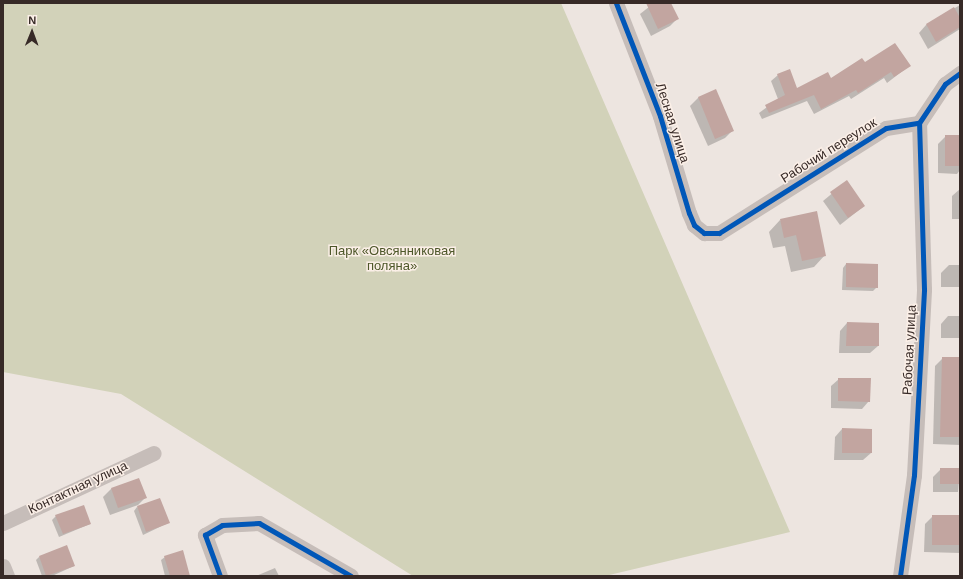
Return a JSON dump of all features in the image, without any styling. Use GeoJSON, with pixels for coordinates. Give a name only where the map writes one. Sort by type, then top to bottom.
{"type":"FeatureCollection","features":[{"type":"Feature","properties":{"kind":"street","name":"Лесная улица"},"geometry":{"type":"LineString","coordinates":[[616,3],[660,116],[694,225],[704,233],[719,233]]}},
{"type":"Feature","properties":{"kind":"street"},"geometry":{"type":"LineString","coordinates":[[919,123],[945,84],[960,73]]}},
{"type":"Feature","properties":{"kind":"street","name":"Рабочий переулок"},"geometry":{"type":"LineString","coordinates":[[719,233],[886,128],[919,123]]}},
{"type":"Feature","properties":{"kind":"street","name":"Рабочая улица"},"geometry":{"type":"LineString","coordinates":[[900,576],[914,475],[924,289],[919,123]]}},
{"type":"Feature","properties":{"kind":"street","name":"Контактная улица"},"geometry":{"type":"LineString","coordinates":[[3,524],[154,453]]}},
{"type":"Feature","properties":{"kind":"street"},"geometry":{"type":"LineString","coordinates":[[220,576],[205,535],[222,525],[259,523],[351,576]]}},
{"type":"Feature","properties":{"kind":"street"},"geometry":{"type":"LineString","coordinates":[[3,566],[7,576]]}},
{"type":"Feature","properties":{"kind":"green space","name":"Парк «Овсянниковая поляна»"},"geometry":{"type":"Polygon","coordinates":[[[3,3],[561,3],[790,532],[605,576],[413,576],[121,394],[3,372],[3,3]]]}},
{"type":"Feature","properties":{"kind":"building"},"geometry":{"type":"Polygon","coordinates":[[[646,3],[671,3],[679,19],[658,29],[646,3]]]}},
{"type":"Feature","properties":{"kind":"building"},"geometry":{"type":"Polygon","coordinates":[[[954,7],[960,18],[960,27],[936,42],[926,24],[954,7]]]}},
{"type":"Feature","properties":{"kind":"building"},"geometry":{"type":"Polygon","coordinates":[[[895,43],[911,66],[894,77],[891,72],[858,93],[856,90],[821,109],[814,95],[769,113],[765,105],[785,95],[777,74],[790,69],[797,88],[828,72],[831,78],[862,58],[865,62],[895,43]]]}},
{"type":"Feature","properties":{"kind":"building"},"geometry":{"type":"Polygon","coordinates":[[[716,89],[734,131],[715,139],[698,97],[716,89]]]}},
{"type":"Feature","properties":{"kind":"building"},"geometry":{"type":"Polygon","coordinates":[[[945,135],[960,135],[960,166],[945,166],[945,135]]]}},
{"type":"Feature","properties":{"kind":"building"},"geometry":{"type":"Polygon","coordinates":[[[847,180],[865,206],[848,218],[830,192],[847,180]]]}},
{"type":"Feature","properties":{"kind":"building"},"geometry":{"type":"Polygon","coordinates":[[[817,211],[826,256],[802,261],[796,235],[784,238],[780,219],[817,211]]]}},
{"type":"Feature","properties":{"kind":"building"},"geometry":{"type":"Polygon","coordinates":[[[846,263],[878,264],[878,288],[846,287],[846,263]]]}},
{"type":"Feature","properties":{"kind":"building"},"geometry":{"type":"Polygon","coordinates":[[[847,322],[879,323],[879,346],[846,346],[847,322]]]}},
{"type":"Feature","properties":{"kind":"building"},"geometry":{"type":"Polygon","coordinates":[[[942,357],[960,357],[960,437],[940,437],[942,357]]]}},
{"type":"Feature","properties":{"kind":"building"},"geometry":{"type":"Polygon","coordinates":[[[838,378],[871,378],[870,402],[838,401],[838,378]]]}},
{"type":"Feature","properties":{"kind":"building"},"geometry":{"type":"Polygon","coordinates":[[[842,428],[872,429],[872,453],[842,453],[842,428]]]}},
{"type":"Feature","properties":{"kind":"building"},"geometry":{"type":"Polygon","coordinates":[[[940,468],[960,468],[960,484],[940,484],[940,468]]]}},
{"type":"Feature","properties":{"kind":"building"},"geometry":{"type":"Polygon","coordinates":[[[139,478],[147,498],[118,508],[111,488],[139,478]]]}},
{"type":"Feature","properties":{"kind":"building"},"geometry":{"type":"Polygon","coordinates":[[[160,498],[170,523],[146,532],[137,506],[160,498]]]}},
{"type":"Feature","properties":{"kind":"building"},"geometry":{"type":"Polygon","coordinates":[[[84,505],[91,524],[63,534],[55,515],[84,505]]]}},
{"type":"Feature","properties":{"kind":"building"},"geometry":{"type":"Polygon","coordinates":[[[932,515],[960,515],[960,545],[932,545],[932,515]]]}},
{"type":"Feature","properties":{"kind":"building"},"geometry":{"type":"Polygon","coordinates":[[[67,545],[75,566],[46,576],[39,556],[67,545]]]}},
{"type":"Feature","properties":{"kind":"building"},"geometry":{"type":"Polygon","coordinates":[[[183,550],[190,576],[170,576],[164,556],[183,550]]]}},
{"type":"Feature","properties":{"kind":"cycle path"},"geometry":{"type":"LineString","coordinates":[[616,3],[660,116],[689,213],[694,225],[704,233],[719,233],[886,128],[919,123],[945,84],[960,73]]}},
{"type":"Feature","properties":{"kind":"cycle path"},"geometry":{"type":"LineString","coordinates":[[900,576],[914,475],[924,289],[919,123]]}},
{"type":"Feature","properties":{"kind":"cycle path"},"geometry":{"type":"LineString","coordinates":[[220,576],[205,535],[222,525],[259,523],[351,576]]}}]}
